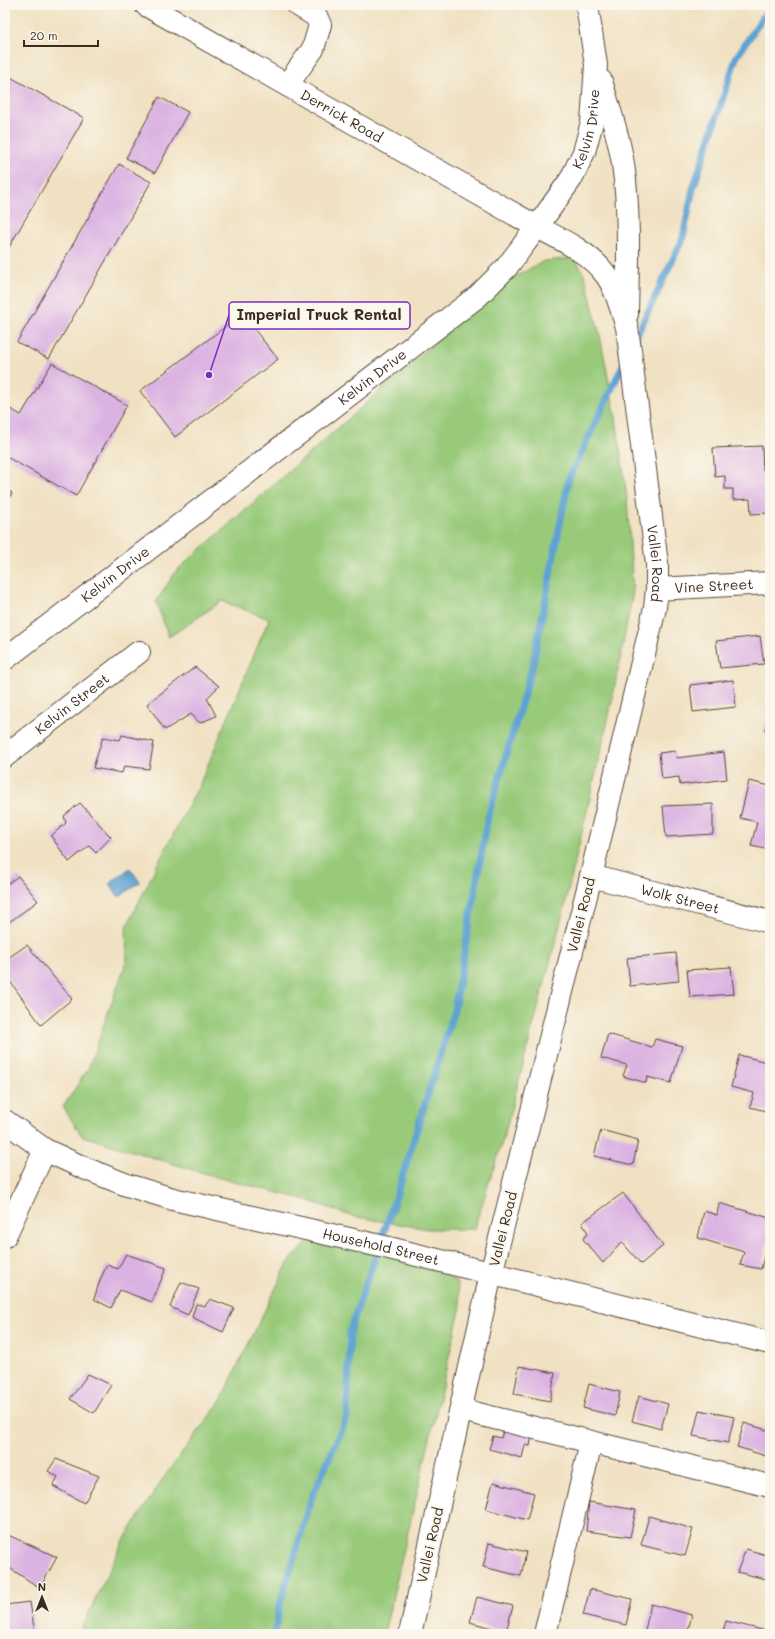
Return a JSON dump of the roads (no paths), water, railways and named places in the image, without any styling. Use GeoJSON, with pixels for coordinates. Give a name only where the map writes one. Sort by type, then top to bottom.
{"type":"FeatureCollection","features":[{"type":"Feature","properties":{"kind":"street","name":"Derrick Road"},"geometry":{"type":"LineString","coordinates":[[146,5],[537,228]]}},
{"type":"Feature","properties":{"kind":"street"},"geometry":{"type":"LineString","coordinates":[[287,85],[313,49],[320,25],[316,16],[298,5]]}},
{"type":"Feature","properties":{"kind":"street","name":"Kelvin Drive"},"geometry":{"type":"LineString","coordinates":[[5,658],[478,296],[506,268],[537,228],[571,179],[588,141],[595,101],[596,65],[587,5]]}},
{"type":"Feature","properties":{"kind":"street"},"geometry":{"type":"LineString","coordinates":[[596,65],[616,130],[623,164],[627,229],[627,327]]}},
{"type":"Feature","properties":{"kind":"street","name":"Vallei Road"},"geometry":{"type":"LineString","coordinates":[[410,1634],[462,1410],[491,1274],[591,876],[649,633],[657,590],[653,529],[627,327],[615,293],[606,275],[592,260],[574,246],[537,228]]}},
{"type":"Feature","properties":{"kind":"street","name":"Vine Street"},"geometry":{"type":"LineString","coordinates":[[657,590],[770,583]]}},
{"type":"Feature","properties":{"kind":"street","name":"Kelvin Street"},"geometry":{"type":"LineString","coordinates":[[5,756],[139,652]]}},
{"type":"Feature","properties":{"kind":"street","name":"Wolk Street"},"geometry":{"type":"LineString","coordinates":[[591,876],[770,922]]}},
{"type":"Feature","properties":{"kind":"street","name":"Household Street"},"geometry":{"type":"LineString","coordinates":[[5,1121],[45,1150],[84,1168],[127,1185],[173,1199],[389,1248],[770,1343]]}},
{"type":"Feature","properties":{"kind":"street"},"geometry":{"type":"LineString","coordinates":[[5,1236],[45,1150]]}},
{"type":"Feature","properties":{"kind":"street"},"geometry":{"type":"LineString","coordinates":[[462,1410],[770,1486]]}},
{"type":"Feature","properties":{"kind":"street"},"geometry":{"type":"LineString","coordinates":[[545,1634],[591,1442]]}},
{"type":"Feature","properties":{"kind":"water"},"geometry":{"type":"Polygon","coordinates":[[[130,868],[140,882],[119,897],[109,884],[130,868]]]}},
{"type":"Feature","properties":{"kind":"waterway"},"geometry":{"type":"LineString","coordinates":[[635,339],[683,238],[693,189],[736,58],[770,6]]}},
{"type":"Feature","properties":{"kind":"waterway"},"geometry":{"type":"LineString","coordinates":[[275,1634],[279,1607],[312,1497],[347,1417],[350,1330],[397,1194],[454,1010],[488,817],[533,664],[569,478],[625,361]]}},
{"type":"Feature","properties":{"kind":"place","name":"Imperial Truck Rental"},"geometry":{"type":"Point","coordinates":[209,375]}}]}
